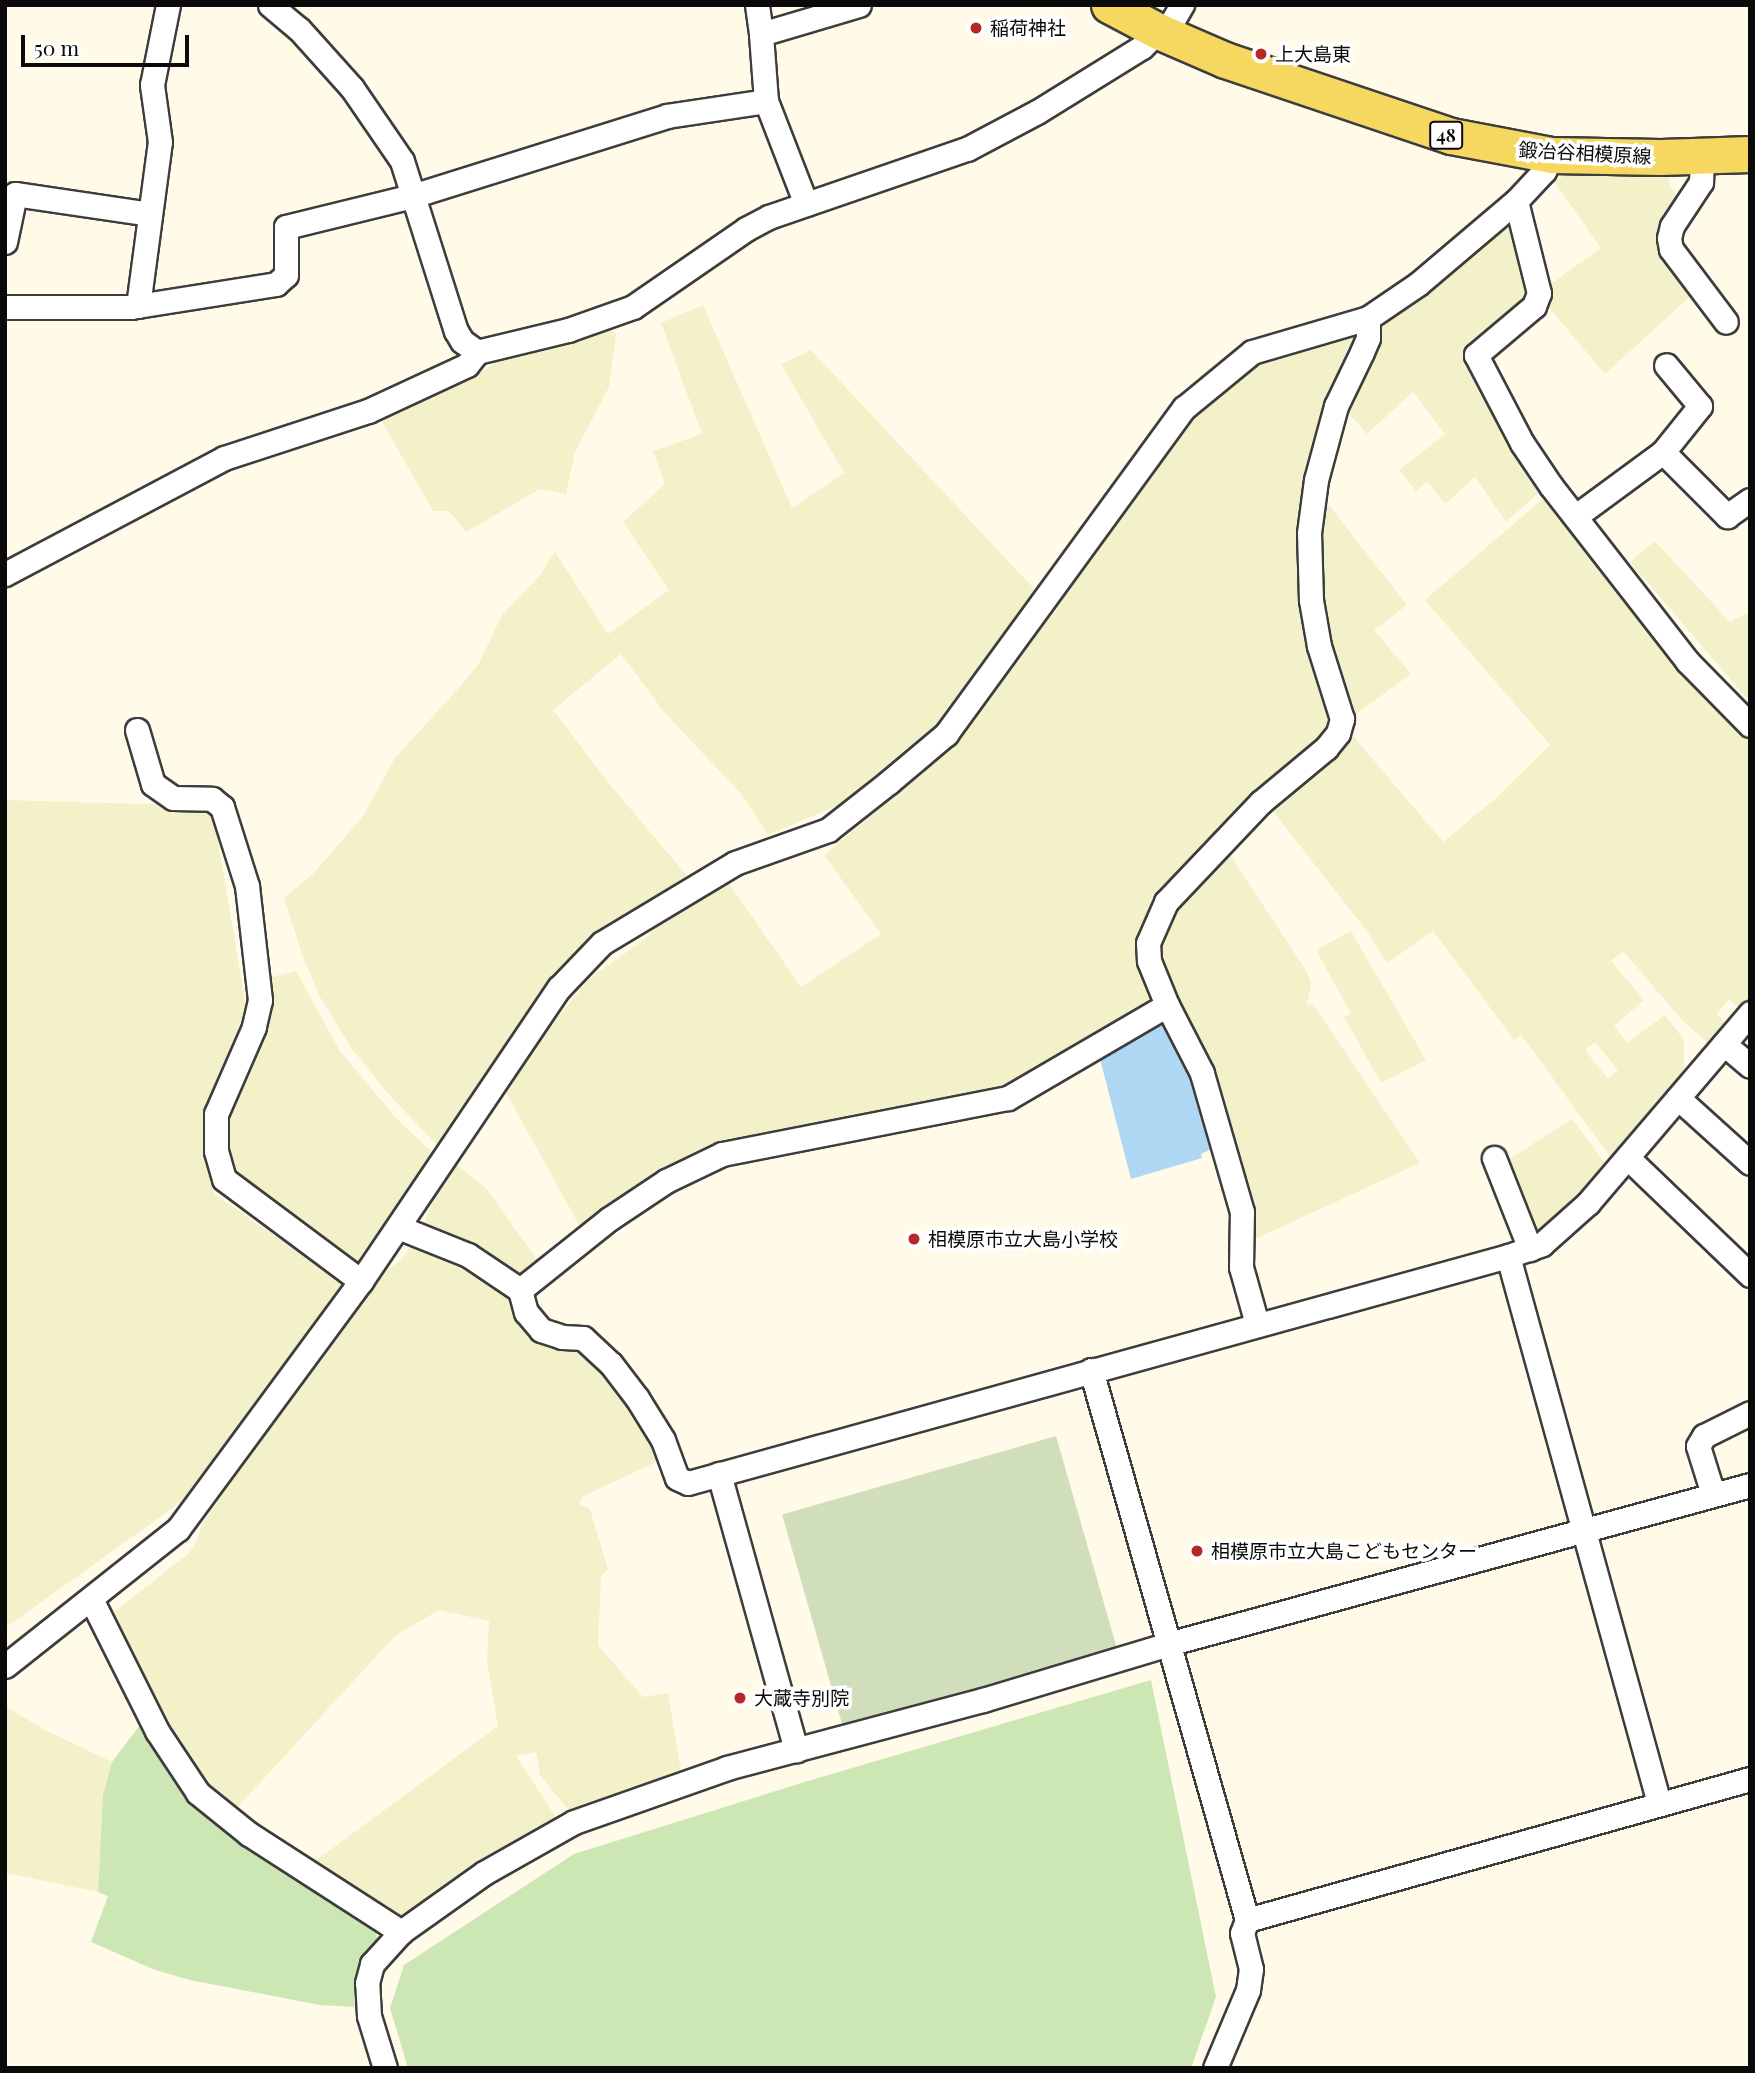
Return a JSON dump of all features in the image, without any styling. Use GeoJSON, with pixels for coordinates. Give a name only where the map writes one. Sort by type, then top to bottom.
{"type":"FeatureCollection","features":[{"type":"Feature","properties":{"kind":"main road","name":"鍛冶谷相模原線"},"geometry":{"type":"LineString","coordinates":[[1110,5],[1169,24],[1235,64],[1410,124],[1494,146],[1552,155],[1750,154]]}},
{"type":"Feature","properties":{"kind":"street"},"geometry":{"type":"LineString","coordinates":[[138,306],[160,142],[152,85],[168,5]]}},
{"type":"Feature","properties":{"kind":"street"},"geometry":{"type":"LineString","coordinates":[[270,5],[299,29],[373,115],[402,161],[456,331],[462,341],[477,352]]}},
{"type":"Feature","properties":{"kind":"street"},"geometry":{"type":"LineString","coordinates":[[757,5],[766,101],[806,204]]}},
{"type":"Feature","properties":{"kind":"street"},"geometry":{"type":"LineString","coordinates":[[761,34],[859,5]]}},
{"type":"Feature","properties":{"kind":"street"},"geometry":{"type":"LineString","coordinates":[[5,574],[224,458],[369,411],[467,365],[477,352],[568,330],[633,307],[746,229],[806,204],[967,149],[1049,105],[1142,47],[1169,24]]}},
{"type":"Feature","properties":{"kind":"street"},"geometry":{"type":"LineString","coordinates":[[5,307],[138,306],[276,284],[286,275],[286,227],[412,196],[667,116],[766,101]]}},
{"type":"Feature","properties":{"kind":"street"},"geometry":{"type":"LineString","coordinates":[[5,1666],[178,1529],[360,1281],[559,988],[602,943],[735,863],[828,830],[889,782],[946,734],[1184,408],[1252,352],[1368,318],[1418,284],[1516,201],[1544,172],[1552,155]]}},
{"type":"Feature","properties":{"kind":"street"},"geometry":{"type":"LineString","coordinates":[[1702,156],[1701,182],[1672,226],[1669,238],[1671,249],[1726,322]]}},
{"type":"Feature","properties":{"kind":"street"},"geometry":{"type":"LineString","coordinates":[[5,242],[15,194],[150,214]]}},
{"type":"Feature","properties":{"kind":"street"},"geometry":{"type":"LineString","coordinates":[[1516,201],[1539,293],[1534,306],[1476,355],[1522,443],[1576,516],[1688,662],[1750,725]]}},
{"type":"Feature","properties":{"kind":"street"},"geometry":{"type":"LineString","coordinates":[[1257,1324],[1241,1267],[1242,1212],[1202,1073],[1167,1005],[1149,961],[1147,943],[1166,902],[1261,802],[1326,748],[1338,733],[1342,719],[1319,646],[1311,600],[1309,533],[1316,480],[1336,407],[1362,352],[1367,338],[1368,318]]}},
{"type":"Feature","properties":{"kind":"street"},"geometry":{"type":"LineString","coordinates":[[1576,516],[1663,452],[1700,406],[1666,365]]}},
{"type":"Feature","properties":{"kind":"street"},"geometry":{"type":"LineString","coordinates":[[1663,452],[1727,516],[1750,500]]}},
{"type":"Feature","properties":{"kind":"street"},"geometry":{"type":"LineString","coordinates":[[136,730],[153,785],[173,798],[212,799],[222,807],[247,886],[260,1000],[254,1027],[216,1114],[216,1151],[224,1179],[360,1281]]}},
{"type":"Feature","properties":{"kind":"street"},"geometry":{"type":"LineString","coordinates":[[520,1290],[621,1211],[666,1181],[722,1154],[1008,1098],[1167,1005]]}},
{"type":"Feature","properties":{"kind":"street"},"geometry":{"type":"LineString","coordinates":[[398,1227],[468,1255],[520,1290],[526,1312],[541,1329],[562,1336],[583,1338],[611,1364],[663,1440],[677,1478],[688,1483],[1508,1256],[1542,1244],[1588,1203],[1750,1013]]}},
{"type":"Feature","properties":{"kind":"street"},"geometry":{"type":"LineString","coordinates":[[1724,1044],[1750,1066]]}},
{"type":"Feature","properties":{"kind":"street"},"geometry":{"type":"LineString","coordinates":[[1678,1098],[1750,1163]]}},
{"type":"Feature","properties":{"kind":"street"},"geometry":{"type":"LineString","coordinates":[[1494,1158],[1530,1249]]}},
{"type":"Feature","properties":{"kind":"street"},"geometry":{"type":"LineString","coordinates":[[1628,1158],[1750,1275]]}},
{"type":"Feature","properties":{"kind":"street"},"geometry":{"type":"LineString","coordinates":[[1508,1256],[1581,1530],[1659,1803]]}},
{"type":"Feature","properties":{"kind":"street"},"geometry":{"type":"LineString","coordinates":[[1091,1370],[1247,1920],[1242,1933],[1251,1969],[1248,1990],[1215,2068]]}},
{"type":"Feature","properties":{"kind":"street"},"geometry":{"type":"LineString","coordinates":[[1713,1494],[1698,1446],[1704,1436],[1750,1413]]}},
{"type":"Feature","properties":{"kind":"street"},"geometry":{"type":"LineString","coordinates":[[719,1474],[796,1749]]}},
{"type":"Feature","properties":{"kind":"street"},"geometry":{"type":"LineString","coordinates":[[385,2068],[369,2016],[367,1983],[372,1964],[401,1932],[484,1873],[574,1822],[727,1768],[983,1700],[1168,1644],[1750,1485]]}},
{"type":"Feature","properties":{"kind":"street"},"geometry":{"type":"LineString","coordinates":[[91,1600],[157,1731],[198,1793],[249,1834],[401,1932]]}},
{"type":"Feature","properties":{"kind":"street"},"geometry":{"type":"LineString","coordinates":[[1247,1920],[1750,1779]]}},
{"type":"Feature","properties":{"kind":"shaded area"},"geometry":{"type":"Polygon","coordinates":[[[1564,176],[1669,177],[1670,187],[1677,195],[1688,195],[1666,225],[1695,292],[1605,374],[1545,303],[1545,288],[1601,248],[1553,180],[1564,176]]]}},
{"type":"Feature","properties":{"kind":"shaded area"},"geometry":{"type":"Polygon","coordinates":[[[1514,218],[1533,295],[1471,354],[1545,487],[1506,522],[1475,477],[1445,504],[1427,481],[1416,491],[1399,470],[1445,434],[1413,392],[1367,434],[1342,406],[1376,331],[1514,218]]]}},
{"type":"Feature","properties":{"kind":"shaded area"},"geometry":{"type":"Polygon","coordinates":[[[703,305],[792,508],[844,473],[781,364],[811,350],[1037,592],[938,727],[850,800],[768,835],[742,795],[664,712],[621,654],[553,710],[612,787],[689,878],[629,918],[440,1148],[391,1097],[352,1049],[320,997],[303,957],[284,898],[313,874],[363,816],[395,758],[479,663],[502,615],[540,575],[555,552],[608,634],[669,590],[623,522],[665,484],[653,451],[702,434],[661,323],[703,305]]]}},
{"type":"Feature","properties":{"kind":"shaded area"},"geometry":{"type":"Polygon","coordinates":[[[612,328],[616,335],[609,387],[575,452],[566,494],[540,489],[466,532],[449,511],[433,511],[382,422],[382,417],[469,380],[506,356],[612,328]]]}},
{"type":"Feature","properties":{"kind":"shaded area"},"geometry":{"type":"Polygon","coordinates":[[[1345,336],[1361,341],[1309,500],[1337,723],[1146,925],[1157,997],[1154,1007],[1014,1089],[718,1146],[583,1232],[505,1091],[540,1039],[589,979],[641,942],[666,917],[728,882],[801,987],[881,934],[824,855],[922,774],[953,742],[1193,412],[1225,383],[1261,360],[1345,336]]]}},
{"type":"Feature","properties":{"kind":"shaded area"},"geometry":{"type":"Polygon","coordinates":[[[1550,493],[1750,731],[1750,1006],[1743,1013],[1729,999],[1717,1014],[1730,1028],[1712,1047],[1682,1020],[1623,951],[1611,961],[1644,1000],[1614,1026],[1627,1043],[1665,1015],[1684,1040],[1684,1080],[1615,1163],[1521,1035],[1514,1040],[1433,931],[1387,963],[1369,934],[1268,805],[1349,731],[1443,842],[1495,799],[1550,745],[1425,600],[1550,493]],[[1595,1042],[1585,1050],[1608,1079],[1618,1070],[1595,1042]]]}},
{"type":"Feature","properties":{"kind":"shaded area"},"geometry":{"type":"Polygon","coordinates":[[[1322,496],[1407,605],[1374,630],[1411,674],[1348,720],[1337,694],[1312,551],[1322,496]]]}},
{"type":"Feature","properties":{"kind":"shaded area"},"geometry":{"type":"Polygon","coordinates":[[[1655,541],[1730,622],[1750,611],[1750,702],[1630,562],[1655,541]]]}},
{"type":"Feature","properties":{"kind":"shaded area"},"geometry":{"type":"Polygon","coordinates":[[[5,800],[212,806],[246,1006],[203,1129],[214,1194],[343,1283],[181,1502],[5,1628],[5,800]]]}},
{"type":"Feature","properties":{"kind":"shaded area"},"geometry":{"type":"Polygon","coordinates":[[[1226,849],[1307,972],[1311,983],[1307,1005],[1313,1004],[1420,1163],[1249,1242],[1154,960],[1157,928],[1226,849]]]}},
{"type":"Feature","properties":{"kind":"shaded area"},"geometry":{"type":"Polygon","coordinates":[[[1351,931],[1426,1060],[1381,1083],[1344,1017],[1351,1014],[1316,950],[1351,931]]]}},
{"type":"Feature","properties":{"kind":"shaded area"},"geometry":{"type":"Polygon","coordinates":[[[296,971],[340,1051],[397,1119],[435,1155],[356,1271],[236,1181],[220,1134],[266,978],[296,971]]]}},
{"type":"Feature","properties":{"kind":"shaded area"},"geometry":{"type":"Polygon","coordinates":[[[1572,1119],[1610,1170],[1534,1241],[1503,1163],[1572,1119]]]}},
{"type":"Feature","properties":{"kind":"shaded area"},"geometry":{"type":"Polygon","coordinates":[[[454,1163],[486,1188],[541,1265],[525,1279],[422,1228],[440,1183],[454,1163]]]}},
{"type":"Feature","properties":{"kind":"shaded area"},"geometry":{"type":"Polygon","coordinates":[[[414,1240],[438,1248],[512,1294],[525,1320],[579,1343],[611,1375],[660,1453],[656,1462],[582,1497],[579,1504],[590,1509],[608,1569],[601,1577],[598,1645],[643,1697],[668,1693],[681,1772],[571,1813],[540,1775],[536,1752],[516,1756],[557,1819],[406,1917],[395,1917],[314,1862],[498,1726],[487,1662],[489,1621],[439,1610],[395,1636],[234,1811],[209,1791],[187,1766],[111,1623],[114,1612],[189,1553],[197,1541],[202,1524],[372,1283],[403,1258],[414,1240]]]}},
{"type":"Feature","properties":{"kind":"shaded area"},"geometry":{"type":"Polygon","coordinates":[[[5,1706],[43,1729],[112,1762],[103,1795],[98,1892],[5,1873],[5,1706]]]}},
{"type":"Feature","properties":{"kind":"green space"},"geometry":{"type":"Polygon","coordinates":[[[1056,1436],[1117,1649],[843,1728],[782,1515],[1056,1436]]]}},
{"type":"Feature","properties":{"kind":"green space"},"geometry":{"type":"Polygon","coordinates":[[[1151,1680],[1216,1997],[1191,2068],[408,2068],[390,2008],[404,1965],[574,1854],[808,1781],[1151,1680]]]}},
{"type":"Feature","properties":{"kind":"green space"},"geometry":{"type":"Polygon","coordinates":[[[140,1725],[178,1786],[203,1812],[376,1927],[377,1943],[363,1964],[354,2007],[320,2005],[190,1980],[155,1970],[91,1942],[108,1896],[98,1892],[103,1795],[112,1762],[140,1725]]]}},
{"type":"Feature","properties":{"kind":"water"},"geometry":{"type":"Polygon","coordinates":[[[1156,1023],[1163,1025],[1193,1074],[1214,1148],[1201,1154],[1202,1158],[1131,1179],[1099,1055],[1156,1023]]]}},
{"type":"Feature","properties":{"kind":"place","name":"稲荷神社"},"geometry":{"type":"Point","coordinates":[976,28]}},
{"type":"Feature","properties":{"kind":"place","name":"上大島東"},"geometry":{"type":"Point","coordinates":[1261,54]}},
{"type":"Feature","properties":{"kind":"place","name":"相模原市立大島小学校"},"geometry":{"type":"Point","coordinates":[914,1239]}},
{"type":"Feature","properties":{"kind":"place","name":"相模原市立大島こどもセンター"},"geometry":{"type":"Point","coordinates":[1197,1551]}},
{"type":"Feature","properties":{"kind":"place","name":"大蔵寺別院"},"geometry":{"type":"Point","coordinates":[740,1698]}}]}
